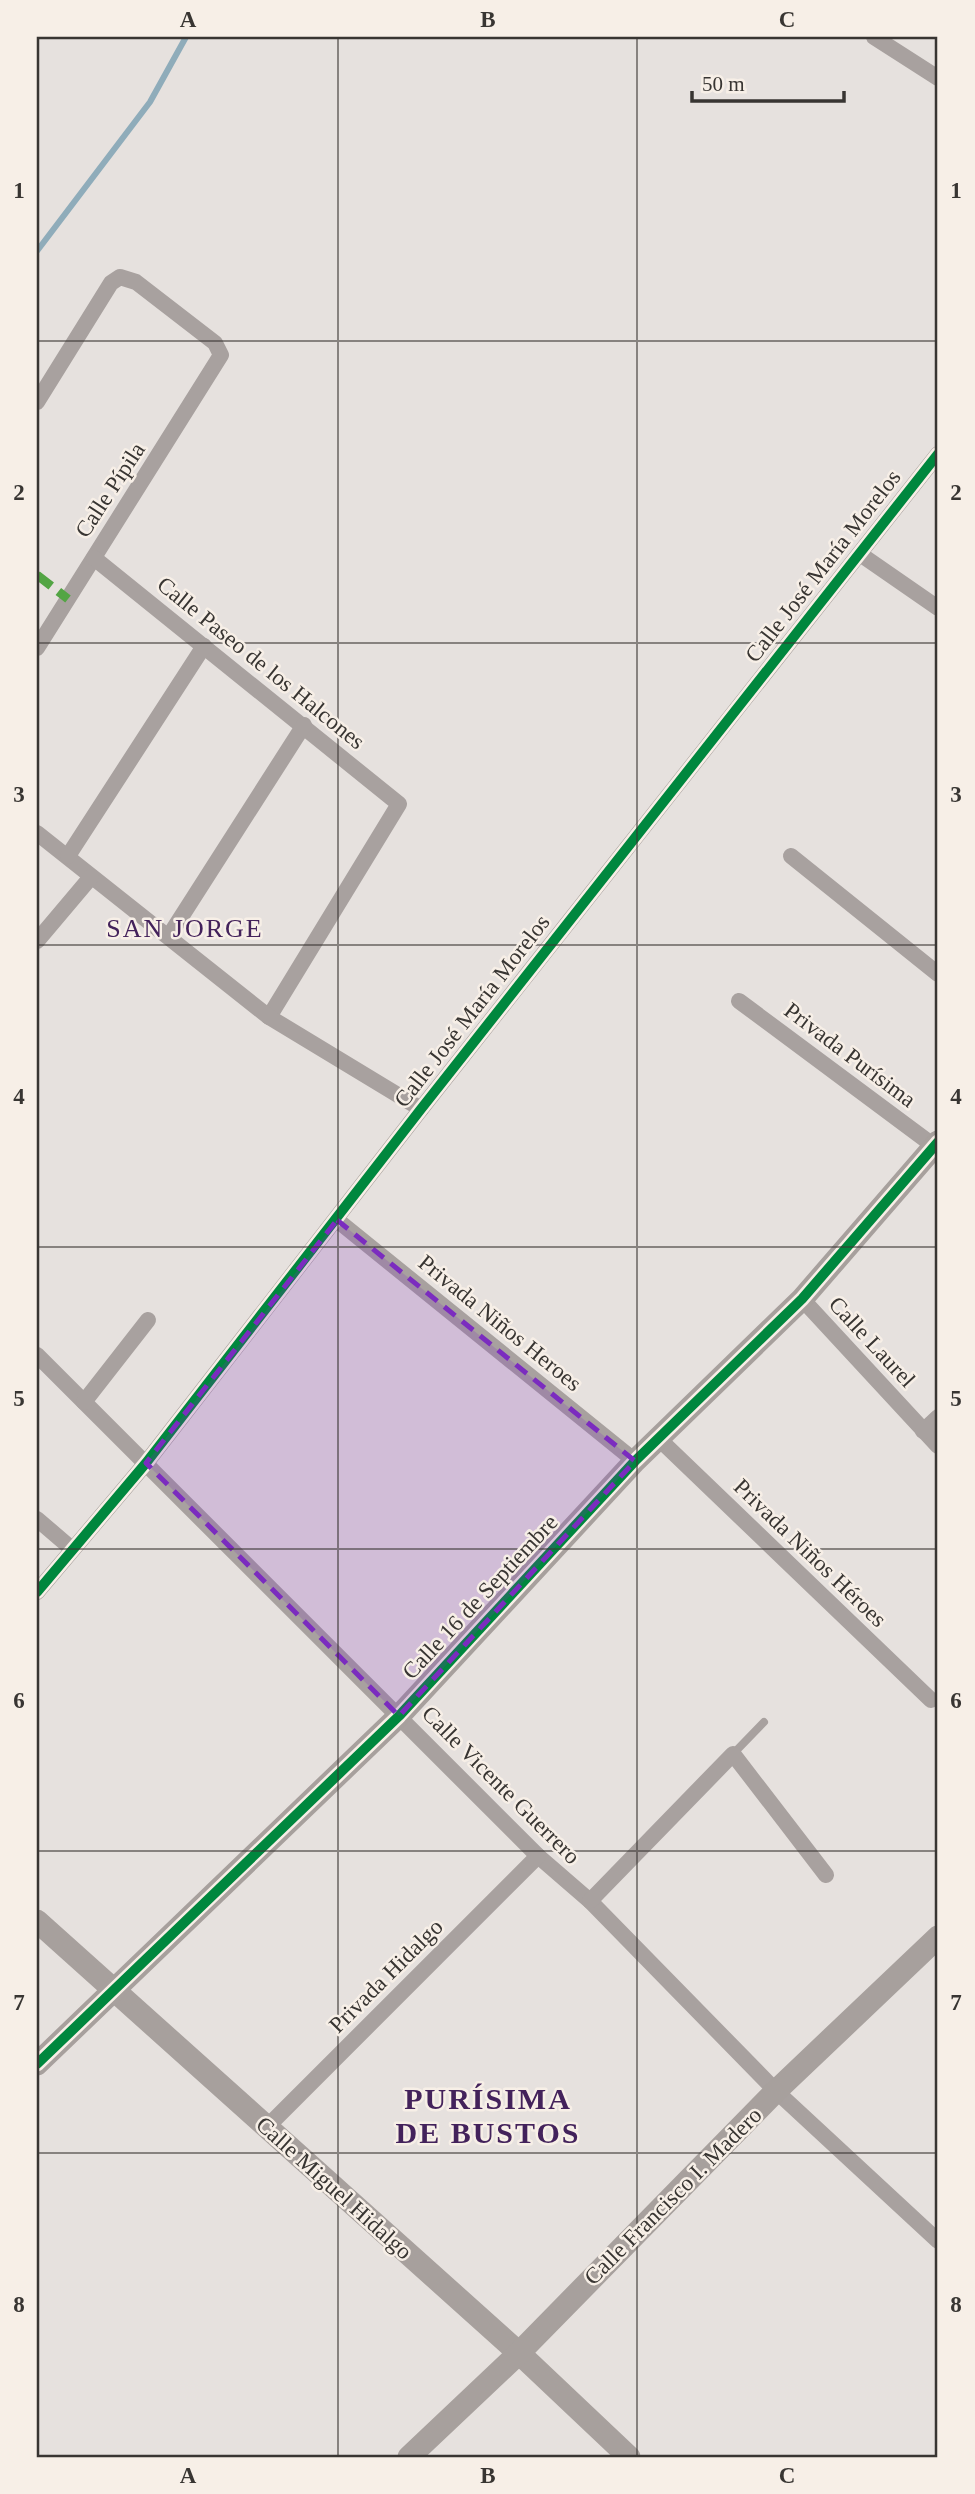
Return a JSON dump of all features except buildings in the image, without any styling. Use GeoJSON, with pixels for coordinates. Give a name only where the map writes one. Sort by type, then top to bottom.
{"type":"FeatureCollection","features":[{"type":"Feature","properties":{"kind":"street"},"geometry":{"type":"LineString","coordinates":[[874,37],[938,78]]}},
{"type":"Feature","properties":{"kind":"street","name":"Calle Pípila"},"geometry":{"type":"LineString","coordinates":[[37,401],[111,283],[120,277],[136,282],[215,343],[221,355],[37,648]]}},
{"type":"Feature","properties":{"kind":"street","name":"Calle José María Morelos"},"geometry":{"type":"LineString","coordinates":[[37,1592],[146,1463],[421,1109],[938,454]]}},
{"type":"Feature","properties":{"kind":"street"},"geometry":{"type":"LineString","coordinates":[[860,554],[938,608]]}},
{"type":"Feature","properties":{"kind":"street","name":"Calle Paseo de los Halcones"},"geometry":{"type":"LineString","coordinates":[[94,558],[399,804],[270,1017]]}},
{"type":"Feature","properties":{"kind":"street"},"geometry":{"type":"LineString","coordinates":[[68,856],[204,646]]}},
{"type":"Feature","properties":{"kind":"street"},"geometry":{"type":"LineString","coordinates":[[169,936],[304,725]]}},
{"type":"Feature","properties":{"kind":"street"},"geometry":{"type":"LineString","coordinates":[[37,833],[270,1017],[421,1109]]}},
{"type":"Feature","properties":{"kind":"street"},"geometry":{"type":"LineString","coordinates":[[791,856],[938,974]]}},
{"type":"Feature","properties":{"kind":"street"},"geometry":{"type":"LineString","coordinates":[[37,941],[92,877]]}},
{"type":"Feature","properties":{"kind":"street","name":"Privada Purísima"},"geometry":{"type":"LineString","coordinates":[[739,1001],[936,1144]]}},
{"type":"Feature","properties":{"kind":"street","name":"Calle 16 de Septiembre"},"geometry":{"type":"LineString","coordinates":[[37,2064],[399,1716],[635,1461],[802,1299],[936,1144]]}},
{"type":"Feature","properties":{"kind":"street","name":"Privada Niños Heroes"},"geometry":{"type":"LineString","coordinates":[[337,1220],[635,1461]]}},
{"type":"Feature","properties":{"kind":"street","name":"Calle Laurel"},"geometry":{"type":"LineString","coordinates":[[802,1299],[938,1446]]}},
{"type":"Feature","properties":{"kind":"street"},"geometry":{"type":"LineString","coordinates":[[84,1402],[148,1320]]}},
{"type":"Feature","properties":{"kind":"street","name":"Calle Vicente Guerrero"},"geometry":{"type":"LineString","coordinates":[[37,1355],[538,1856],[590,1901],[776,2091],[938,2241]]}},
{"type":"Feature","properties":{"kind":"street"},"geometry":{"type":"LineString","coordinates":[[923,1432],[938,1417]]}},
{"type":"Feature","properties":{"kind":"street","name":"Privada Niños Héroes"},"geometry":{"type":"LineString","coordinates":[[658,1438],[931,1700]]}},
{"type":"Feature","properties":{"kind":"street"},"geometry":{"type":"LineString","coordinates":[[37,1519],[72,1549]]}},
{"type":"Feature","properties":{"kind":"street"},"geometry":{"type":"LineString","coordinates":[[590,1901],[733,1754],[826,1875]]}},
{"type":"Feature","properties":{"kind":"street","name":"Privada Hidalgo"},"geometry":{"type":"LineString","coordinates":[[266,2128],[538,1856]]}},
{"type":"Feature","properties":{"kind":"street","name":"Calle Miguel Hidalgo"},"geometry":{"type":"LineString","coordinates":[[37,1921],[113,1992],[519,2353],[629,2457]]}},
{"type":"Feature","properties":{"kind":"street","name":"Calle Francisco I. Madero"},"geometry":{"type":"LineString","coordinates":[[409,2457],[519,2353],[776,2091],[938,1937]]}},
{"type":"Feature","properties":{"kind":"lane"},"geometry":{"type":"LineString","coordinates":[[733,1754],[764,1722]]}},
{"type":"Feature","properties":{"kind":"highlighted area"},"geometry":{"type":"Polygon","coordinates":[[[337,1220],[635,1461],[399,1716],[146,1463],[337,1220]]]}},
{"type":"Feature","properties":{"kind":"waterway"},"geometry":{"type":"LineString","coordinates":[[37,251],[150,102],[186,37]]}},
{"type":"Feature","properties":{"kind":"marked path"},"geometry":{"type":"LineString","coordinates":[[37,575],[68,599]]}},
{"type":"Feature","properties":{"kind":"cycle path"},"geometry":{"type":"LineString","coordinates":[[37,1592],[146,1463],[421,1109],[938,454]]}},
{"type":"Feature","properties":{"kind":"cycle path"},"geometry":{"type":"LineString","coordinates":[[37,2064],[399,1716],[635,1461],[802,1299],[938,1142]]}},
{"type":"Feature","properties":{"kind":"district","name":"SAN JORGE"},"geometry":{"type":"Point","coordinates":[185,928]}},
{"type":"Feature","properties":{"kind":"district","name":"PURÍSIMA DE BUSTOS"},"geometry":{"type":"Point","coordinates":[488,2115]}}]}
